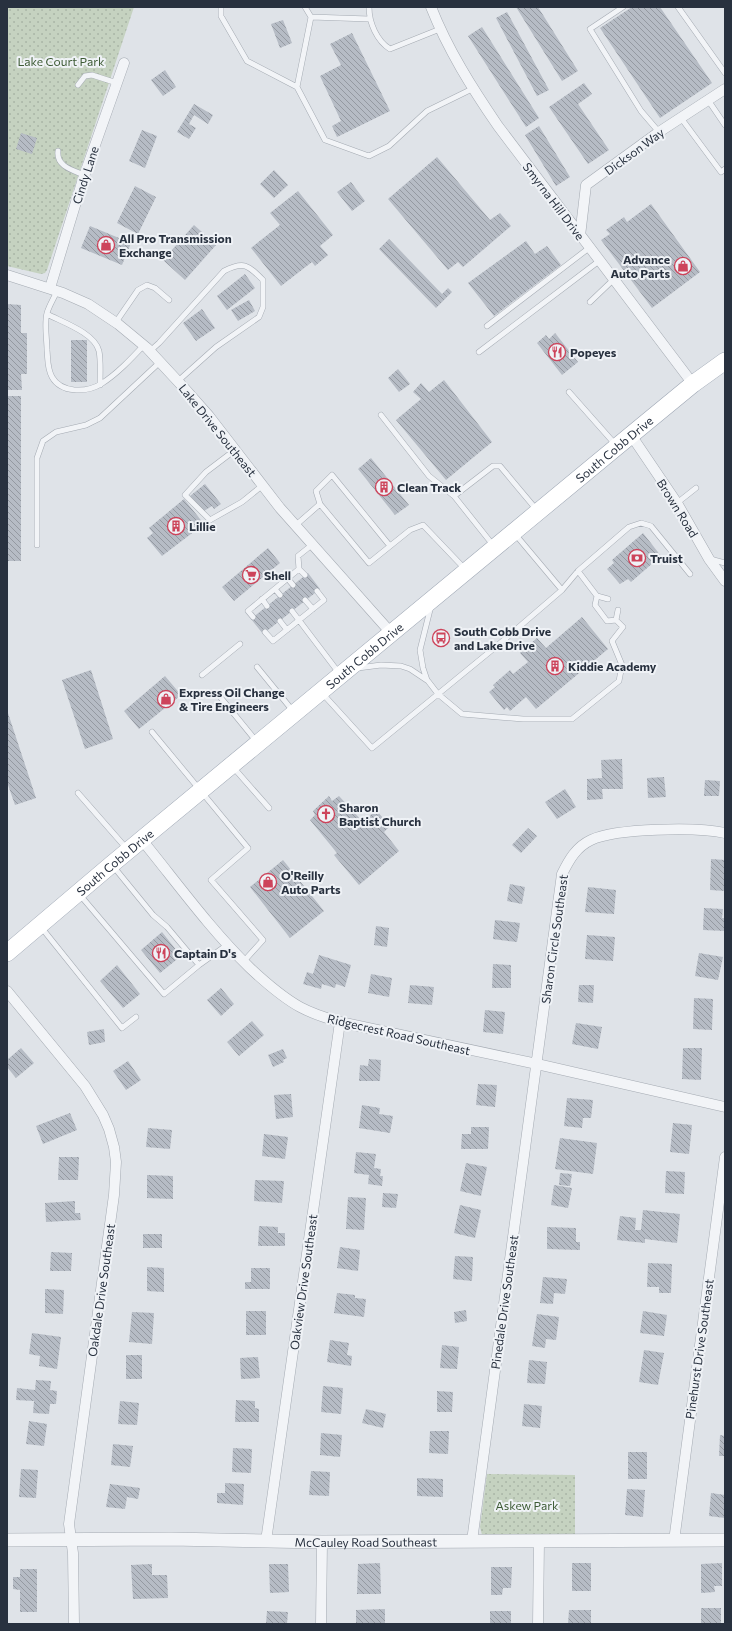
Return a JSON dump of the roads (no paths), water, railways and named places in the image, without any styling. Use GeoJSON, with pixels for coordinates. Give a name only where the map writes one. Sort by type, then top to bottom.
{"type":"FeatureCollection","features":[{"type":"Feature","properties":{"kind":"main road","name":"South Cobb Drive"},"geometry":{"type":"LineString","coordinates":[[7,953],[78,892],[259,744],[631,435],[693,384],[725,361]]}},
{"type":"Feature","properties":{"kind":"street","name":"Smyrna Hill Drive"},"geometry":{"type":"LineString","coordinates":[[434,8],[440,29],[472,89],[580,236],[693,384]]}},
{"type":"Feature","properties":{"kind":"street","name":"Cindy Lane"},"geometry":{"type":"LineString","coordinates":[[53,289],[84,175],[124,62]]}},
{"type":"Feature","properties":{"kind":"street","name":"Dickson Way"},"geometry":{"type":"LineString","coordinates":[[580,236],[586,185],[659,132],[725,89]]}},
{"type":"Feature","properties":{"kind":"street","name":"Lake Drive Southeast"},"geometry":{"type":"LineString","coordinates":[[7,275],[53,289],[88,304],[116,322],[147,348],[178,381],[263,486],[392,634]]}},
{"type":"Feature","properties":{"kind":"street","name":"Brown Road"},"geometry":{"type":"LineString","coordinates":[[631,435],[677,503],[709,559],[725,581]]}},
{"type":"Feature","properties":{"kind":"street","name":"Sharon Circle Southeast"},"geometry":{"type":"LineString","coordinates":[[537,1064],[562,874],[569,860],[577,850],[590,840],[614,834],[642,831],[698,830],[725,833]]}},
{"type":"Feature","properties":{"kind":"street","name":"Ridgecrest Road Southeast"},"geometry":{"type":"LineString","coordinates":[[142,840],[227,945],[244,962],[265,981],[300,1006],[319,1016],[340,1022],[537,1064],[725,1107]]}},
{"type":"Feature","properties":{"kind":"street","name":"Oakdale Drive Southeast"},"geometry":{"type":"LineString","coordinates":[[7,990],[95,1101],[109,1129],[115,1155],[116,1177],[114,1195],[69,1524],[73,1553],[74,1624]]}},
{"type":"Feature","properties":{"kind":"street","name":"Oakview Drive Southeast"},"geometry":{"type":"LineString","coordinates":[[266,1541],[340,1022]]}},
{"type":"Feature","properties":{"kind":"street","name":"Pinedale Drive Southeast"},"geometry":{"type":"LineString","coordinates":[[472,1541],[537,1064]]}},
{"type":"Feature","properties":{"kind":"street","name":"Pinehurst Drive Southeast"},"geometry":{"type":"LineString","coordinates":[[674,1540],[725,1156]]}},
{"type":"Feature","properties":{"kind":"street","name":"McCauley Road Southeast"},"geometry":{"type":"LineString","coordinates":[[7,1540],[71,1539],[322,1542],[725,1540]]}},
{"type":"Feature","properties":{"kind":"street"},"geometry":{"type":"LineString","coordinates":[[538,1624],[539,1541]]}},
{"type":"Feature","properties":{"kind":"street"},"geometry":{"type":"LineString","coordinates":[[321,1624],[322,1542]]}},
{"type":"Feature","properties":{"kind":"lane"},"geometry":{"type":"LineString","coordinates":[[221,7],[221,16],[247,61],[298,87],[325,140],[369,156],[389,146],[427,111],[472,89]]}},
{"type":"Feature","properties":{"kind":"lane"},"geometry":{"type":"LineString","coordinates":[[298,87],[312,17],[306,7]]}},
{"type":"Feature","properties":{"kind":"lane"},"geometry":{"type":"LineString","coordinates":[[369,7],[369,19],[382,44],[390,49],[440,29]]}},
{"type":"Feature","properties":{"kind":"lane"},"geometry":{"type":"LineString","coordinates":[[624,7],[590,29],[641,111],[659,132]]}},
{"type":"Feature","properties":{"kind":"lane"},"geometry":{"type":"LineString","coordinates":[[678,7],[725,73]]}},
{"type":"Feature","properties":{"kind":"lane"},"geometry":{"type":"LineString","coordinates":[[312,17],[369,19]]}},
{"type":"Feature","properties":{"kind":"lane"},"geometry":{"type":"LineString","coordinates":[[78,85],[85,76],[92,76],[117,83]]}},
{"type":"Feature","properties":{"kind":"lane"},"geometry":{"type":"LineString","coordinates":[[708,100],[725,125]]}},
{"type":"Feature","properties":{"kind":"lane"},"geometry":{"type":"LineString","coordinates":[[681,118],[723,170]]}},
{"type":"Feature","properties":{"kind":"lane"},"geometry":{"type":"LineString","coordinates":[[58,151],[57,157],[60,162],[69,169],[84,175]]}},
{"type":"Feature","properties":{"kind":"lane"},"geometry":{"type":"LineString","coordinates":[[487,326],[589,248]]}},
{"type":"Feature","properties":{"kind":"lane"},"geometry":{"type":"LineString","coordinates":[[479,352],[599,261]]}},
{"type":"Feature","properties":{"kind":"lane"},"geometry":{"type":"LineString","coordinates":[[53,289],[47,314],[48,368],[52,377],[59,385],[72,390],[88,390],[100,385],[147,348],[159,343],[224,271],[237,264],[248,266],[263,280],[263,307],[259,317],[216,347],[178,381]]}},
{"type":"Feature","properties":{"kind":"lane"},"geometry":{"type":"LineString","coordinates":[[590,302],[614,280]]}},
{"type":"Feature","properties":{"kind":"lane"},"geometry":{"type":"LineString","coordinates":[[116,322],[138,290],[147,285],[155,288],[169,300]]}},
{"type":"Feature","properties":{"kind":"lane"},"geometry":{"type":"LineString","coordinates":[[47,314],[79,330],[96,342],[99,351],[100,385]]}},
{"type":"Feature","properties":{"kind":"lane"},"geometry":{"type":"LineString","coordinates":[[37,545],[37,458],[43,441],[56,432],[86,425],[100,418],[160,362]]}},
{"type":"Feature","properties":{"kind":"lane"},"geometry":{"type":"LineString","coordinates":[[569,392],[617,447]]}},
{"type":"Feature","properties":{"kind":"lane"},"geometry":{"type":"LineString","coordinates":[[381,415],[429,476],[454,496],[495,548]]}},
{"type":"Feature","properties":{"kind":"lane"},"geometry":{"type":"LineString","coordinates":[[235,450],[206,472],[185,494],[210,520],[242,502],[263,486]]}},
{"type":"Feature","properties":{"kind":"lane"},"geometry":{"type":"LineString","coordinates":[[454,496],[493,466],[500,466],[538,512]]}},
{"type":"Feature","properties":{"kind":"lane"},"geometry":{"type":"LineString","coordinates":[[390,546],[332,475],[316,491],[320,504],[369,563],[410,530],[423,525],[467,571]]}},
{"type":"Feature","properties":{"kind":"lane"},"geometry":{"type":"LineString","coordinates":[[677,503],[696,488]]}},
{"type":"Feature","properties":{"kind":"lane"},"geometry":{"type":"LineString","coordinates":[[296,525],[320,504]]}},
{"type":"Feature","properties":{"kind":"lane"},"geometry":{"type":"LineString","coordinates":[[321,692],[372,748],[562,590],[578,571],[629,527],[641,523],[651,526],[690,574]]}},
{"type":"Feature","properties":{"kind":"lane"},"geometry":{"type":"LineString","coordinates":[[514,532],[562,590]]}},
{"type":"Feature","properties":{"kind":"lane"},"geometry":{"type":"LineString","coordinates":[[304,575],[299,569],[298,556],[313,544]]}},
{"type":"Feature","properties":{"kind":"lane"},"geometry":{"type":"LineString","coordinates":[[709,559],[725,563]]}},
{"type":"Feature","properties":{"kind":"lane"},"geometry":{"type":"LineString","coordinates":[[253,617],[248,611],[299,569]]}},
{"type":"Feature","properties":{"kind":"lane"},"geometry":{"type":"LineString","coordinates":[[578,571],[597,596],[608,599]]}},
{"type":"Feature","properties":{"kind":"lane"},"geometry":{"type":"LineString","coordinates":[[288,578],[293,585]]}},
{"type":"Feature","properties":{"kind":"lane"},"geometry":{"type":"LineString","coordinates":[[275,589],[280,595]]}},
{"type":"Feature","properties":{"kind":"lane"},"geometry":{"type":"LineString","coordinates":[[265,632],[273,641],[300,620],[324,600],[317,591]]}},
{"type":"Feature","properties":{"kind":"lane"},"geometry":{"type":"LineString","coordinates":[[597,596],[595,605],[607,622],[616,620]]}},
{"type":"Feature","properties":{"kind":"lane"},"geometry":{"type":"LineString","coordinates":[[262,599],[268,606]]}},
{"type":"Feature","properties":{"kind":"lane"},"geometry":{"type":"LineString","coordinates":[[305,600],[313,609]]}},
{"type":"Feature","properties":{"kind":"lane"},"geometry":{"type":"LineString","coordinates":[[432,600],[420,650],[423,668],[428,681],[438,694],[462,714],[523,720],[572,719],[619,681],[622,665],[612,641],[622,627],[616,620]]}},
{"type":"Feature","properties":{"kind":"lane"},"geometry":{"type":"LineString","coordinates":[[292,610],[346,672],[398,665],[410,669],[428,681]]}},
{"type":"Feature","properties":{"kind":"lane"},"geometry":{"type":"LineString","coordinates":[[616,620],[618,610]]}},
{"type":"Feature","properties":{"kind":"lane"},"geometry":{"type":"LineString","coordinates":[[280,621],[287,630]]}},
{"type":"Feature","properties":{"kind":"lane"},"geometry":{"type":"LineString","coordinates":[[202,675],[240,644]]}},
{"type":"Feature","properties":{"kind":"lane"},"geometry":{"type":"LineString","coordinates":[[257,667],[295,714]]}},
{"type":"Feature","properties":{"kind":"lane"},"geometry":{"type":"LineString","coordinates":[[221,698],[259,744]]}},
{"type":"Feature","properties":{"kind":"lane"},"geometry":{"type":"LineString","coordinates":[[152,732],[200,792],[248,848],[211,880],[263,940],[244,962]]}},
{"type":"Feature","properties":{"kind":"lane"},"geometry":{"type":"LineString","coordinates":[[232,766],[269,808]]}},
{"type":"Feature","properties":{"kind":"lane"},"geometry":{"type":"LineString","coordinates":[[78,793],[129,851]]}},
{"type":"Feature","properties":{"kind":"lane"},"geometry":{"type":"LineString","coordinates":[[112,864],[153,915],[167,927],[199,965]]}},
{"type":"Feature","properties":{"kind":"lane"},"geometry":{"type":"LineString","coordinates":[[78,892],[164,994],[199,965],[227,945]]}},
{"type":"Feature","properties":{"kind":"lane"},"geometry":{"type":"LineString","coordinates":[[40,925],[122,1028],[136,1017]]}},
{"type":"Feature","properties":{"kind":"place","name":"All Pro Transmission Exchange"},"geometry":{"type":"Point","coordinates":[106,245]}},
{"type":"Feature","properties":{"kind":"place","name":"Advance Auto Parts"},"geometry":{"type":"Point","coordinates":[683,266]}},
{"type":"Feature","properties":{"kind":"place","name":"Popeyes"},"geometry":{"type":"Point","coordinates":[557,352]}},
{"type":"Feature","properties":{"kind":"place","name":"Clean Track"},"geometry":{"type":"Point","coordinates":[384,487]}},
{"type":"Feature","properties":{"kind":"place","name":"Lillie"},"geometry":{"type":"Point","coordinates":[176,526]}},
{"type":"Feature","properties":{"kind":"place","name":"Truist"},"geometry":{"type":"Point","coordinates":[637,558]}},
{"type":"Feature","properties":{"kind":"place","name":"Shell"},"geometry":{"type":"Point","coordinates":[251,575]}},
{"type":"Feature","properties":{"kind":"place","name":"South Cobb Drive and Lake Drive"},"geometry":{"type":"Point","coordinates":[441,638]}},
{"type":"Feature","properties":{"kind":"place","name":"Kiddie Academy"},"geometry":{"type":"Point","coordinates":[555,666]}},
{"type":"Feature","properties":{"kind":"place","name":"Express Oil Change & Tire Engineers"},"geometry":{"type":"Point","coordinates":[166,699]}},
{"type":"Feature","properties":{"kind":"place","name":"Sharon Baptist Church"},"geometry":{"type":"Point","coordinates":[326,814]}},
{"type":"Feature","properties":{"kind":"place","name":"O'Reilly Auto Parts"},"geometry":{"type":"Point","coordinates":[268,882]}},
{"type":"Feature","properties":{"kind":"place","name":"Captain D's"},"geometry":{"type":"Point","coordinates":[161,953]}},
{"type":"Feature","properties":{"kind":"park label","name":"Lake Court Park"},"geometry":{"type":"Point","coordinates":[61,61]}},
{"type":"Feature","properties":{"kind":"park label","name":"Askew Park"},"geometry":{"type":"Point","coordinates":[527,1505]}}]}
